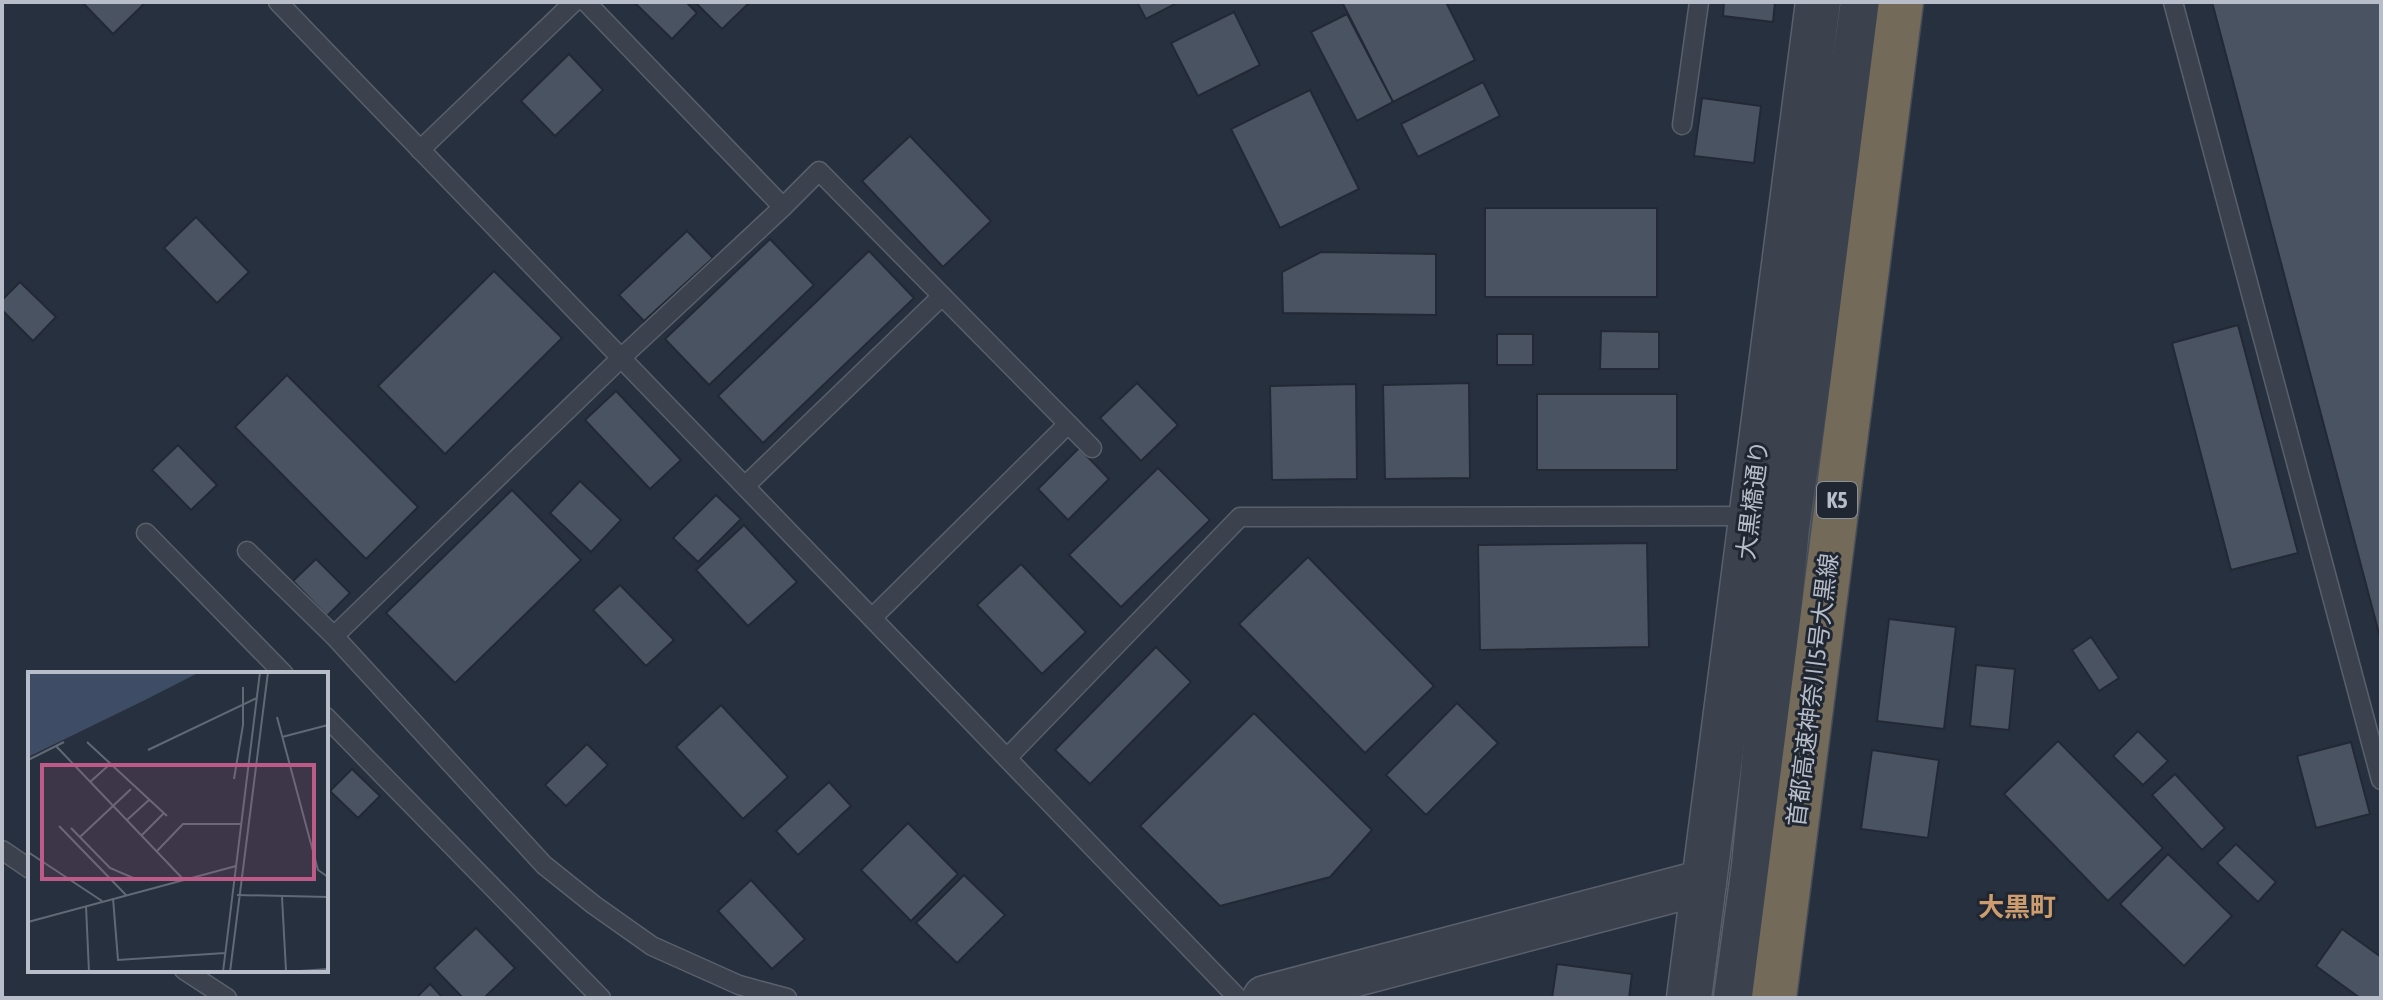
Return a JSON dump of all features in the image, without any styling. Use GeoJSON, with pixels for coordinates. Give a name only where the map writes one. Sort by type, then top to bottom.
{"type":"FeatureCollection","features":[{"type":"Feature","properties":{"kind":"highway","name":"首都高速神奈川5号大黒線"},"geometry":{"type":"LineString","coordinates":[[1756,998],[1883,2]]}},
{"type":"Feature","properties":{"kind":"highway","name":"首都高速神奈川5号大黒線"},"geometry":{"type":"LineString","coordinates":[[1774,998],[1901,2]]}},
{"type":"Feature","properties":{"kind":"street","name":"大黒橋通り"},"geometry":{"type":"LineString","coordinates":[[1689,998],[1818,2]]}},
{"type":"Feature","properties":{"kind":"street","name":"大黒橋通り"},"geometry":{"type":"LineString","coordinates":[[1736,998],[1754,866],[1787,528],[1863,2]]}},
{"type":"Feature","properties":{"kind":"street"},"geometry":{"type":"LineString","coordinates":[[1265,998],[1704,882]]}},
{"type":"Feature","properties":{"kind":"lane"},"geometry":{"type":"LineString","coordinates":[[278,2],[1238,998]]}},
{"type":"Feature","properties":{"kind":"lane"},"geometry":{"type":"LineString","coordinates":[[420,150],[574,2]]}},
{"type":"Feature","properties":{"kind":"lane"},"geometry":{"type":"LineString","coordinates":[[586,2],[783,207]]}},
{"type":"Feature","properties":{"kind":"lane"},"geometry":{"type":"LineString","coordinates":[[1682,125],[1699,2]]}},
{"type":"Feature","properties":{"kind":"lane"},"geometry":{"type":"LineString","coordinates":[[2173,2],[2381,780]]}},
{"type":"Feature","properties":{"kind":"lane"},"geometry":{"type":"LineString","coordinates":[[334,636],[819,171],[1092,448]]}},
{"type":"Feature","properties":{"kind":"lane"},"geometry":{"type":"LineString","coordinates":[[745,486],[942,296]]}},
{"type":"Feature","properties":{"kind":"lane"},"geometry":{"type":"LineString","coordinates":[[872,618],[1068,424]]}},
{"type":"Feature","properties":{"kind":"lane"},"geometry":{"type":"LineString","coordinates":[[1007,758],[1240,517],[1751,516]]}},
{"type":"Feature","properties":{"kind":"lane"},"geometry":{"type":"LineString","coordinates":[[146,533],[282,672]]}},
{"type":"Feature","properties":{"kind":"lane"},"geometry":{"type":"LineString","coordinates":[[247,551],[334,636],[544,865],[652,946],[739,985],[787,998]]}},
{"type":"Feature","properties":{"kind":"lane"},"geometry":{"type":"LineString","coordinates":[[328,719],[601,998]]}},
{"type":"Feature","properties":{"kind":"lane"},"geometry":{"type":"LineString","coordinates":[[2,850],[28,868]]}},
{"type":"Feature","properties":{"kind":"lane"},"geometry":{"type":"LineString","coordinates":[[187,972],[227,998]]}},
{"type":"Feature","properties":{"kind":"building"},"geometry":{"type":"Polygon","coordinates":[[[82,2],[146,2],[113,34],[82,2]]]}},
{"type":"Feature","properties":{"kind":"building"},"geometry":{"type":"Polygon","coordinates":[[[686,2],[697,13],[672,39],[636,4],[686,2]]]}},
{"type":"Feature","properties":{"kind":"building"},"geometry":{"type":"Polygon","coordinates":[[[695,2],[750,2],[722,29],[695,2]]]}},
{"type":"Feature","properties":{"kind":"building"},"geometry":{"type":"Polygon","coordinates":[[[1137,2],[1179,2],[1146,19],[1137,2]]]}},
{"type":"Feature","properties":{"kind":"building"},"geometry":{"type":"Polygon","coordinates":[[[1342,2],[1446,2],[1475,60],[1393,102],[1342,2]]]}},
{"type":"Feature","properties":{"kind":"building"},"geometry":{"type":"Polygon","coordinates":[[[1724,2],[1775,2],[1773,22],[1723,16],[1724,2]]]}},
{"type":"Feature","properties":{"kind":"building"},"geometry":{"type":"Polygon","coordinates":[[[2212,2],[2381,2],[2381,641],[2212,2]]]}},
{"type":"Feature","properties":{"kind":"building"},"geometry":{"type":"Polygon","coordinates":[[[1234,12],[1260,65],[1198,96],[1171,43],[1234,12]]]}},
{"type":"Feature","properties":{"kind":"building"},"geometry":{"type":"Polygon","coordinates":[[[1347,14],[1393,102],[1357,121],[1311,32],[1347,14]]]}},
{"type":"Feature","properties":{"kind":"building"},"geometry":{"type":"Polygon","coordinates":[[[569,54],[603,90],[555,136],[521,101],[569,54]]]}},
{"type":"Feature","properties":{"kind":"building"},"geometry":{"type":"Polygon","coordinates":[[[1483,82],[1500,116],[1418,157],[1401,124],[1483,82]]]}},
{"type":"Feature","properties":{"kind":"building"},"geometry":{"type":"Polygon","coordinates":[[[1310,90],[1359,189],[1280,228],[1231,129],[1310,90]]]}},
{"type":"Feature","properties":{"kind":"building"},"geometry":{"type":"Polygon","coordinates":[[[1702,98],[1761,106],[1754,163],[1694,156],[1702,98]]]}},
{"type":"Feature","properties":{"kind":"building"},"geometry":{"type":"Polygon","coordinates":[[[910,136],[991,221],[943,267],[862,181],[910,136]]]}},
{"type":"Feature","properties":{"kind":"building"},"geometry":{"type":"Polygon","coordinates":[[[1485,208],[1657,208],[1657,297],[1485,297],[1485,208]]]}},
{"type":"Feature","properties":{"kind":"building"},"geometry":{"type":"Polygon","coordinates":[[[196,217],[249,272],[217,303],[164,248],[196,217]]]}},
{"type":"Feature","properties":{"kind":"building"},"geometry":{"type":"Polygon","coordinates":[[[687,231],[713,258],[644,321],[619,295],[687,231]]]}},
{"type":"Feature","properties":{"kind":"building"},"geometry":{"type":"Polygon","coordinates":[[[770,239],[814,285],[709,385],[665,339],[770,239]]]}},
{"type":"Feature","properties":{"kind":"building"},"geometry":{"type":"Polygon","coordinates":[[[869,251],[914,298],[763,443],[718,396],[869,251]]]}},
{"type":"Feature","properties":{"kind":"building"},"geometry":{"type":"Polygon","coordinates":[[[1321,252],[1436,254],[1436,315],[1283,313],[1282,272],[1321,252]]]}},
{"type":"Feature","properties":{"kind":"building"},"geometry":{"type":"Polygon","coordinates":[[[494,271],[562,338],[445,454],[378,386],[494,271]]]}},
{"type":"Feature","properties":{"kind":"building"},"geometry":{"type":"Polygon","coordinates":[[[20,282],[56,317],[33,341],[2,310],[2,300],[20,282]]]}},
{"type":"Feature","properties":{"kind":"building"},"geometry":{"type":"Polygon","coordinates":[[[2238,325],[2298,553],[2231,570],[2172,343],[2238,325]]]}},
{"type":"Feature","properties":{"kind":"building"},"geometry":{"type":"Polygon","coordinates":[[[1601,331],[1659,332],[1659,369],[1600,369],[1601,331]]]}},
{"type":"Feature","properties":{"kind":"building"},"geometry":{"type":"Polygon","coordinates":[[[1497,334],[1533,334],[1533,365],[1497,365],[1497,334]]]}},
{"type":"Feature","properties":{"kind":"building"},"geometry":{"type":"Polygon","coordinates":[[[287,375],[418,507],[366,559],[235,427],[287,375]]]}},
{"type":"Feature","properties":{"kind":"building"},"geometry":{"type":"Polygon","coordinates":[[[1137,383],[1178,425],[1141,461],[1100,418],[1137,383]]]}},
{"type":"Feature","properties":{"kind":"building"},"geometry":{"type":"Polygon","coordinates":[[[1469,383],[1470,478],[1385,479],[1383,385],[1469,383]]]}},
{"type":"Feature","properties":{"kind":"building"},"geometry":{"type":"Polygon","coordinates":[[[1356,384],[1357,479],[1272,480],[1270,386],[1356,384]]]}},
{"type":"Feature","properties":{"kind":"building"},"geometry":{"type":"Polygon","coordinates":[[[616,391],[681,460],[650,489],[585,420],[616,391]]]}},
{"type":"Feature","properties":{"kind":"building"},"geometry":{"type":"Polygon","coordinates":[[[1537,394],[1677,394],[1677,470],[1537,470],[1537,394]]]}},
{"type":"Feature","properties":{"kind":"building"},"geometry":{"type":"Polygon","coordinates":[[[178,445],[217,485],[191,510],[152,470],[178,445]]]}},
{"type":"Feature","properties":{"kind":"building"},"geometry":{"type":"Polygon","coordinates":[[[1079,448],[1109,479],[1068,520],[1038,489],[1079,448]]]}},
{"type":"Feature","properties":{"kind":"building"},"geometry":{"type":"Polygon","coordinates":[[[1158,468],[1210,520],[1121,607],[1069,555],[1158,468]]]}},
{"type":"Feature","properties":{"kind":"building"},"geometry":{"type":"Polygon","coordinates":[[[580,481],[621,520],[591,552],[550,513],[580,481]]]}},
{"type":"Feature","properties":{"kind":"building"},"geometry":{"type":"Polygon","coordinates":[[[512,490],[581,560],[455,683],[386,613],[512,490]]]}},
{"type":"Feature","properties":{"kind":"building"},"geometry":{"type":"Polygon","coordinates":[[[716,495],[741,519],[698,562],[673,538],[716,495]]]}},
{"type":"Feature","properties":{"kind":"building"},"geometry":{"type":"Polygon","coordinates":[[[744,525],[797,582],[748,626],[696,570],[744,525]]]}},
{"type":"Feature","properties":{"kind":"building"},"geometry":{"type":"Polygon","coordinates":[[[1647,543],[1649,647],[1480,650],[1478,545],[1647,543]]]}},
{"type":"Feature","properties":{"kind":"building"},"geometry":{"type":"Polygon","coordinates":[[[1308,557],[1434,686],[1365,753],[1239,624],[1308,557]]]}},
{"type":"Feature","properties":{"kind":"building"},"geometry":{"type":"Polygon","coordinates":[[[316,559],[350,593],[327,616],[293,581],[316,559]]]}},
{"type":"Feature","properties":{"kind":"building"},"geometry":{"type":"Polygon","coordinates":[[[1021,564],[1086,632],[1042,674],[977,605],[1021,564]]]}},
{"type":"Feature","properties":{"kind":"building"},"geometry":{"type":"Polygon","coordinates":[[[620,585],[674,640],[646,666],[593,610],[620,585]]]}},
{"type":"Feature","properties":{"kind":"building"},"geometry":{"type":"Polygon","coordinates":[[[1889,619],[1956,627],[1944,729],[1877,721],[1889,619]]]}},
{"type":"Feature","properties":{"kind":"building"},"geometry":{"type":"Polygon","coordinates":[[[2091,637],[2119,678],[2099,691],[2072,650],[2091,637]]]}},
{"type":"Feature","properties":{"kind":"building"},"geometry":{"type":"Polygon","coordinates":[[[1156,647],[1191,682],[1090,784],[1055,750],[1156,647]]]}},
{"type":"Feature","properties":{"kind":"building"},"geometry":{"type":"Polygon","coordinates":[[[1976,665],[2015,669],[2009,730],[1970,726],[1976,665]]]}},
{"type":"Feature","properties":{"kind":"building"},"geometry":{"type":"Polygon","coordinates":[[[1457,703],[1498,743],[1426,815],[1386,775],[1457,703]]]}},
{"type":"Feature","properties":{"kind":"building"},"geometry":{"type":"Polygon","coordinates":[[[721,705],[788,777],[743,819],[676,747],[721,705]]]}},
{"type":"Feature","properties":{"kind":"building"},"geometry":{"type":"Polygon","coordinates":[[[1254,713],[1372,830],[1330,877],[1220,906],[1140,826],[1254,713]]]}},
{"type":"Feature","properties":{"kind":"building"},"geometry":{"type":"Polygon","coordinates":[[[2138,731],[2168,761],[2143,785],[2113,756],[2138,731]]]}},
{"type":"Feature","properties":{"kind":"building"},"geometry":{"type":"Polygon","coordinates":[[[2058,741],[2163,848],[2108,901],[2004,794],[2058,741]]]}},
{"type":"Feature","properties":{"kind":"building"},"geometry":{"type":"Polygon","coordinates":[[[2351,742],[2370,814],[2316,828],[2297,756],[2351,742]]]}},
{"type":"Feature","properties":{"kind":"building"},"geometry":{"type":"Polygon","coordinates":[[[587,744],[608,765],[566,806],[545,785],[587,744]]]}},
{"type":"Feature","properties":{"kind":"building"},"geometry":{"type":"Polygon","coordinates":[[[1872,750],[1939,760],[1928,838],[1861,829],[1872,750]]]}},
{"type":"Feature","properties":{"kind":"building"},"geometry":{"type":"Polygon","coordinates":[[[352,769],[380,796],[358,818],[330,791],[352,769]]]}},
{"type":"Feature","properties":{"kind":"building"},"geometry":{"type":"Polygon","coordinates":[[[2175,774],[2225,828],[2202,850],[2152,795],[2175,774]]]}},
{"type":"Feature","properties":{"kind":"building"},"geometry":{"type":"Polygon","coordinates":[[[829,782],[851,806],[798,855],[776,831],[829,782]]]}},
{"type":"Feature","properties":{"kind":"building"},"geometry":{"type":"Polygon","coordinates":[[[908,823],[958,874],[911,921],[861,870],[908,823]]]}},
{"type":"Feature","properties":{"kind":"building"},"geometry":{"type":"Polygon","coordinates":[[[2236,844],[2276,882],[2258,902],[2217,863],[2236,844]]]}},
{"type":"Feature","properties":{"kind":"building"},"geometry":{"type":"Polygon","coordinates":[[[2168,854],[2232,916],[2184,966],[2120,904],[2168,854]]]}},
{"type":"Feature","properties":{"kind":"building"},"geometry":{"type":"Polygon","coordinates":[[[964,875],[1005,915],[957,963],[916,923],[964,875]]]}},
{"type":"Feature","properties":{"kind":"building"},"geometry":{"type":"Polygon","coordinates":[[[751,880],[805,939],[772,969],[718,911],[751,880]]]}},
{"type":"Feature","properties":{"kind":"building"},"geometry":{"type":"Polygon","coordinates":[[[476,928],[515,968],[484,998],[463,998],[434,968],[476,928]]]}},
{"type":"Feature","properties":{"kind":"building"},"geometry":{"type":"Polygon","coordinates":[[[2342,929],[2381,957],[2381,998],[2360,998],[2316,966],[2342,929]]]}},
{"type":"Feature","properties":{"kind":"building"},"geometry":{"type":"Polygon","coordinates":[[[1557,964],[1632,974],[1629,998],[1552,998],[1557,964]]]}},
{"type":"Feature","properties":{"kind":"building"},"geometry":{"type":"Polygon","coordinates":[[[430,984],[443,998],[416,998],[430,984]]]}},
{"type":"Feature","properties":{"kind":"district","name":"大黒町"},"geometry":{"type":"Point","coordinates":[2017,907]}}]}
